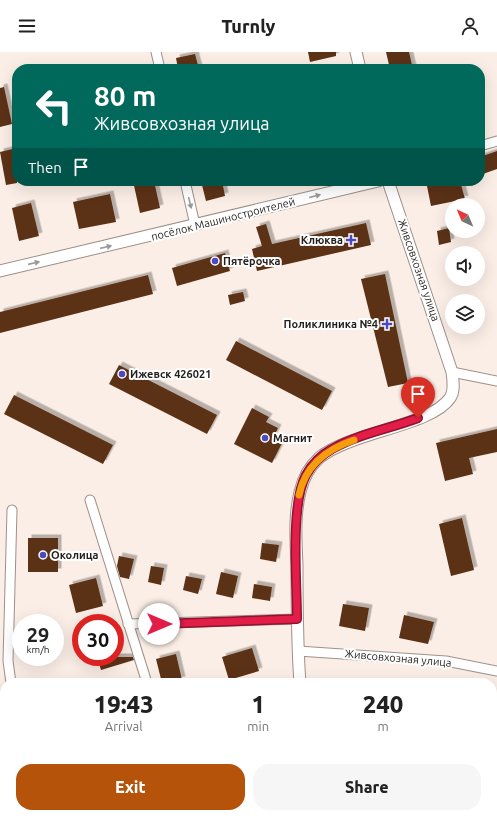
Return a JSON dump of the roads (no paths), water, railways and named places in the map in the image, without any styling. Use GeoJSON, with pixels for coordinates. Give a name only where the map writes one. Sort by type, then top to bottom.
{"type":"FeatureCollection","features":[{"type":"Feature","properties":{"kind":"street"},"geometry":{"type":"LineString","coordinates":[[156,52],[159,64]]}},
{"type":"Feature","properties":{"kind":"street"},"geometry":{"type":"LineString","coordinates":[[356,52],[359,64]]}},
{"type":"Feature","properties":{"kind":"street"},"geometry":{"type":"LineString","coordinates":[[485,145],[497,141]]}},
{"type":"Feature","properties":{"kind":"street"},"geometry":{"type":"LineString","coordinates":[[186,186],[195,225]]}},
{"type":"Feature","properties":{"kind":"street","name":"посёлок Машиностроителей"},"geometry":{"type":"LineString","coordinates":[[0,271],[357,186]]}},
{"type":"Feature","properties":{"kind":"street","name":"Живсовхозная улица"},"geometry":{"type":"LineString","coordinates":[[300,678],[297,619],[296,512],[300,491],[305,476],[311,466],[332,450],[348,441],[408,422],[440,407],[450,398],[454,386],[452,372],[390,186]]}},
{"type":"Feature","properties":{"kind":"street"},"geometry":{"type":"LineString","coordinates":[[452,372],[497,381]]}},
{"type":"Feature","properties":{"kind":"street"},"geometry":{"type":"LineString","coordinates":[[90,500],[145,678]]}},
{"type":"Feature","properties":{"kind":"street"},"geometry":{"type":"LineString","coordinates":[[10,678],[8,661],[12,510]]}},
{"type":"Feature","properties":{"kind":"street"},"geometry":{"type":"LineString","coordinates":[[128,624],[297,619]]}},
{"type":"Feature","properties":{"kind":"street","name":"Живсовхозная улица"},"geometry":{"type":"LineString","coordinates":[[298,651],[446,661],[497,671]]}},
{"type":"Feature","properties":{"kind":"place","name":"Клюква"},"geometry":{"type":"Point","coordinates":[351,240]}},
{"type":"Feature","properties":{"kind":"place","name":"Пятёрочка"},"geometry":{"type":"Point","coordinates":[215,261]}},
{"type":"Feature","properties":{"kind":"place","name":"Поликлиника №4"},"geometry":{"type":"Point","coordinates":[387,324]}},
{"type":"Feature","properties":{"kind":"place","name":"Ижевск 426021"},"geometry":{"type":"Point","coordinates":[122,374]}},
{"type":"Feature","properties":{"kind":"place","name":"Магнит"},"geometry":{"type":"Point","coordinates":[265,438]}},
{"type":"Feature","properties":{"kind":"place","name":"Околица"},"geometry":{"type":"Point","coordinates":[43,555]}}]}
